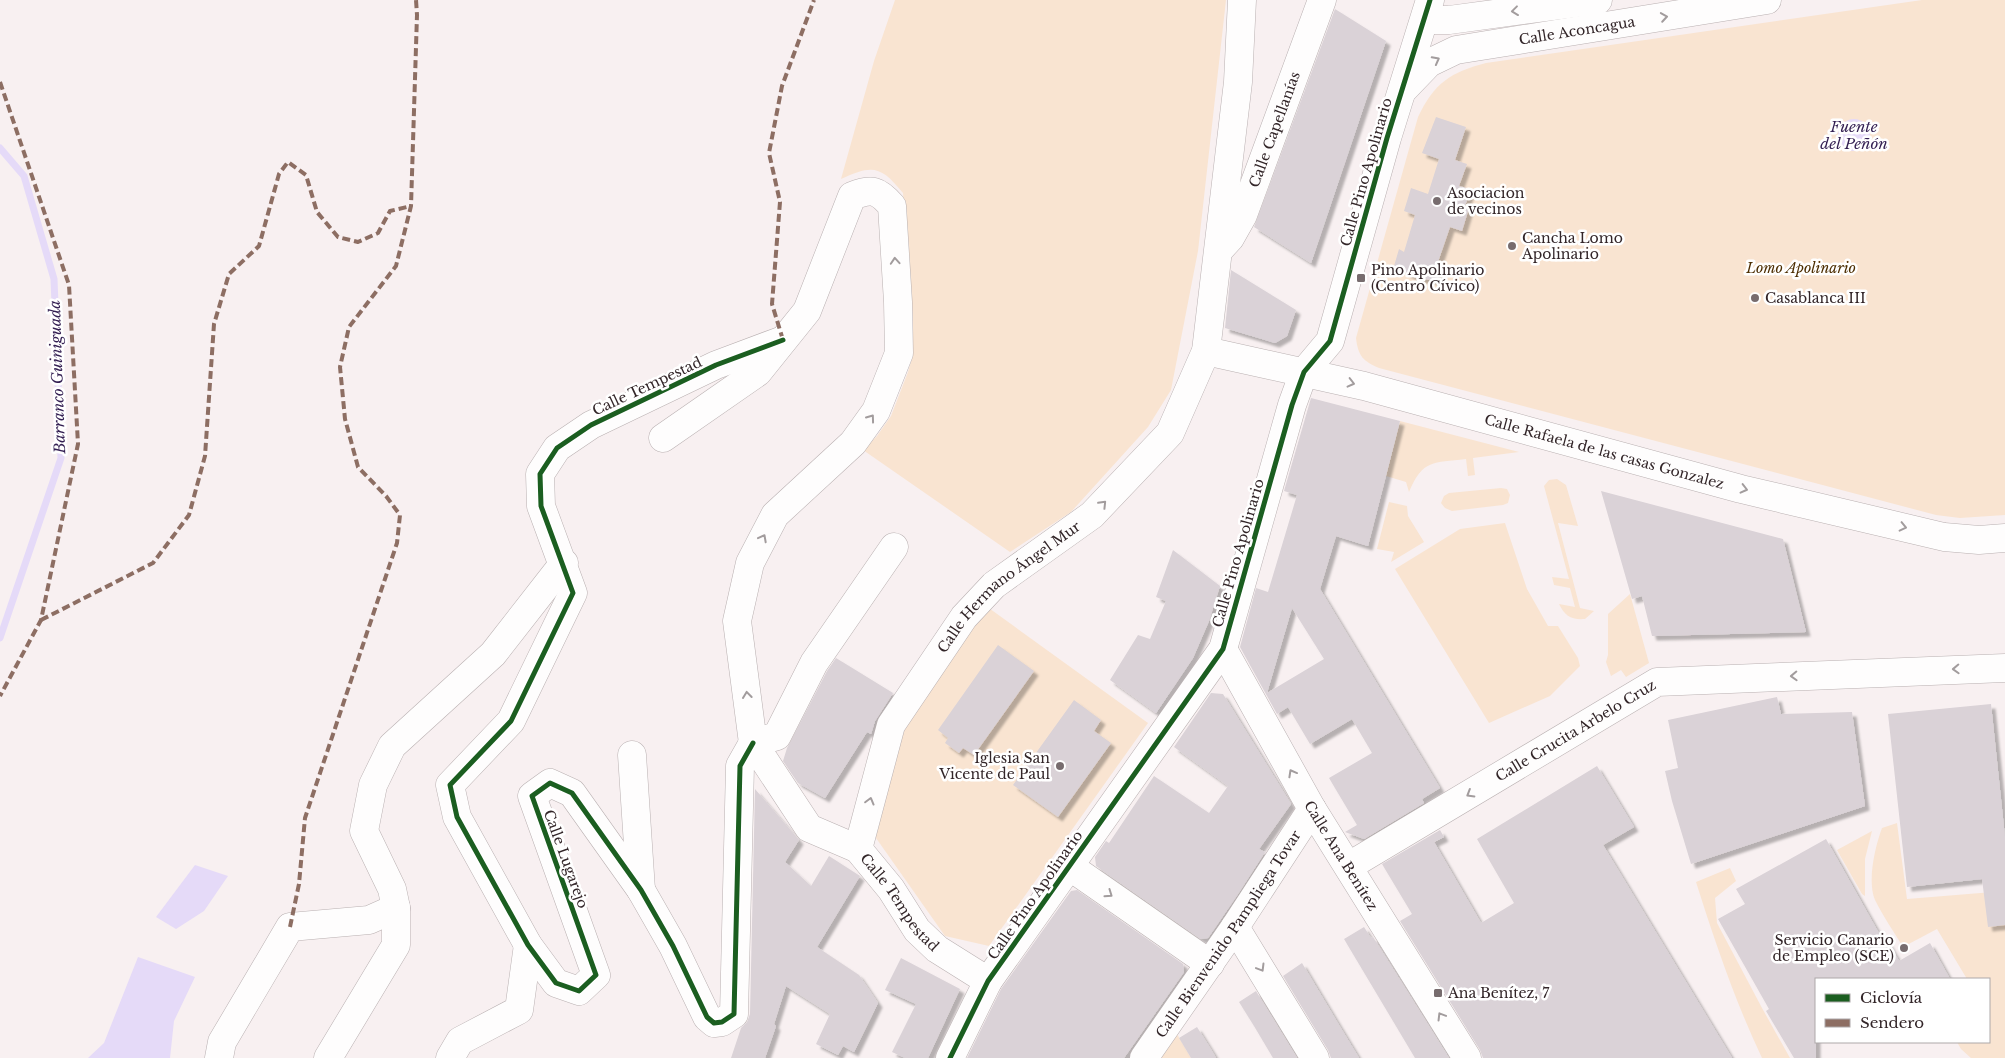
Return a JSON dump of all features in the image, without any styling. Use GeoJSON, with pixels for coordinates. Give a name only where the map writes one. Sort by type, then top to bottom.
{"type":"FeatureCollection","features":[{"type":"Feature","properties":{"kind":"street","name":"Calle Capellanías"},"geometry":{"type":"LineString","coordinates":[[1206,351],[1216,254],[1238,82],[1242,0]]}},
{"type":"Feature","properties":{"kind":"street","name":"Calle Capellanías"},"geometry":{"type":"LineString","coordinates":[[1216,254],[1230,238],[1243,215],[1322,0]]}},
{"type":"Feature","properties":{"kind":"street","name":"Calle Aconcagua"},"geometry":{"type":"LineString","coordinates":[[1427,10],[1449,20],[1598,0]]}},
{"type":"Feature","properties":{"kind":"street","name":"Calle Aconcagua"},"geometry":{"type":"LineString","coordinates":[[1400,93],[1429,63],[1456,50],[1767,0]]}},
{"type":"Feature","properties":{"kind":"street","name":"Calle Pino Apolinario"},"geometry":{"type":"LineString","coordinates":[[950,1058],[988,981],[1223,649],[1292,404],[1304,372],[1330,341],[1400,93],[1427,10]]}},
{"type":"Feature","properties":{"kind":"street","name":"Calle Tempestad"},"geometry":{"type":"LineString","coordinates":[[663,438],[758,372],[807,311],[852,196],[867,190],[882,194],[892,206],[899,352],[876,411],[853,443],[775,515],[750,563],[737,621],[753,743],[809,828],[858,848],[891,889],[917,930],[937,949],[988,981]]}},
{"type":"Feature","properties":{"kind":"street","name":"Calle Tempestad"},"geometry":{"type":"LineString","coordinates":[[564,563],[541,506],[540,474],[557,448],[608,416],[716,365],[783,340]]}},
{"type":"Feature","properties":{"kind":"street","name":"Calle Rafaela de las casas Gonzalez"},"geometry":{"type":"LineString","coordinates":[[1206,351],[1364,386],[1741,489],[1944,537],[1979,540],[2005,538]]}},
{"type":"Feature","properties":{"kind":"street","name":"Calle Hermano Ángel Mur"},"geometry":{"type":"LineString","coordinates":[[858,848],[891,725],[964,617],[994,585],[1092,516],[1170,433],[1206,351]]}},
{"type":"Feature","properties":{"kind":"street"},"geometry":{"type":"LineString","coordinates":[[753,743],[777,736],[814,663],[894,547]]}},
{"type":"Feature","properties":{"kind":"street"},"geometry":{"type":"LineString","coordinates":[[328,1058],[396,945],[396,908],[392,890],[364,831],[373,785],[392,746],[493,654],[564,563]]}},
{"type":"Feature","properties":{"kind":"street","name":"Calle Lugarejo"},"geometry":{"type":"LineString","coordinates":[[564,563],[573,593],[511,721],[450,785],[457,817],[528,945],[556,983],[579,991],[596,975],[532,796],[550,783],[572,793],[641,890],[673,946],[707,1017],[714,1023],[722,1022],[734,1014],[740,766],[753,743]]}},
{"type":"Feature","properties":{"kind":"street","name":"Calle Ana Benítez"},"geometry":{"type":"LineString","coordinates":[[1223,649],[1312,809],[1467,1058]]}},
{"type":"Feature","properties":{"kind":"street","name":"Calle Crucita Arbelo Cruz"},"geometry":{"type":"LineString","coordinates":[[1349,866],[1657,682],[2005,668]]}},
{"type":"Feature","properties":{"kind":"street"},"geometry":{"type":"LineString","coordinates":[[632,755],[641,890]]}},
{"type":"Feature","properties":{"kind":"street","name":"Calle Bienvenido Pampliega Tovar"},"geometry":{"type":"LineString","coordinates":[[1144,1058],[1236,927],[1312,809]]}},
{"type":"Feature","properties":{"kind":"street"},"geometry":{"type":"LineString","coordinates":[[1069,866],[1210,964]]}},
{"type":"Feature","properties":{"kind":"street"},"geometry":{"type":"LineString","coordinates":[[219,1058],[222,1042],[290,927],[369,920],[396,908]]}},
{"type":"Feature","properties":{"kind":"street"},"geometry":{"type":"LineString","coordinates":[[1236,927],[1315,1058]]}},
{"type":"Feature","properties":{"kind":"street"},"geometry":{"type":"LineString","coordinates":[[450,1058],[460,1041],[520,1010],[528,945]]}},
{"type":"Feature","properties":{"kind":"green space"},"geometry":{"type":"Polygon","coordinates":[[[895,0],[1226,0],[1198,251],[1171,390],[1148,427],[1071,512],[1010,552],[863,450],[877,436],[891,416],[912,358],[913,320],[903,193],[889,177],[876,170],[861,171],[841,179],[874,61],[895,0]]]}},
{"type":"Feature","properties":{"kind":"green space","name":"Lomo Apolinario"},"geometry":{"type":"Polygon","coordinates":[[[1922,0],[2005,0],[2005,515],[1960,518],[1936,515],[1379,368],[1369,363],[1360,354],[1356,338],[1418,117],[1430,95],[1453,75],[1486,63],[1922,0]]]}},
{"type":"Feature","properties":{"kind":"green space"},"geometry":{"type":"Polygon","coordinates":[[[1400,421],[1519,452],[1473,458],[1475,475],[1468,476],[1466,459],[1437,462],[1424,468],[1419,473],[1409,492],[1406,482],[1386,476],[1400,421]]]}},
{"type":"Feature","properties":{"kind":"green space"},"geometry":{"type":"Polygon","coordinates":[[[1557,479],[1566,485],[1578,526],[1558,523],[1580,608],[1594,611],[1585,619],[1572,618],[1564,612],[1559,604],[1575,607],[1570,588],[1554,585],[1552,577],[1569,579],[1544,486],[1549,480],[1557,479]]]}},
{"type":"Feature","properties":{"kind":"green space"},"geometry":{"type":"Polygon","coordinates":[[[1507,489],[1510,495],[1508,503],[1503,505],[1452,511],[1445,508],[1441,503],[1444,496],[1449,493],[1507,489]]]}},
{"type":"Feature","properties":{"kind":"green space"},"geometry":{"type":"Polygon","coordinates":[[[1389,502],[1407,506],[1408,516],[1424,542],[1391,562],[1394,552],[1377,549],[1389,502]]]}},
{"type":"Feature","properties":{"kind":"green space"},"geometry":{"type":"Polygon","coordinates":[[[1505,523],[1527,589],[1548,626],[1558,626],[1578,658],[1580,666],[1550,696],[1489,723],[1395,569],[1460,529],[1505,523]]]}},
{"type":"Feature","properties":{"kind":"green space"},"geometry":{"type":"Polygon","coordinates":[[[1630,594],[1649,663],[1626,677],[1621,670],[1611,676],[1606,662],[1608,655],[1608,614],[1630,594]]]}},
{"type":"Feature","properties":{"kind":"green space"},"geometry":{"type":"Polygon","coordinates":[[[986,606],[1148,723],[989,946],[945,936],[876,838],[873,818],[908,711],[986,606]]]}},
{"type":"Feature","properties":{"kind":"green space"},"geometry":{"type":"Polygon","coordinates":[[[1897,823],[1907,899],[2005,891],[2005,1058],[1971,1058],[1958,1043],[1990,1043],[1990,978],[1966,978],[1937,929],[1903,947],[1875,900],[1872,874],[1882,828],[1897,823]]]}},
{"type":"Feature","properties":{"kind":"green space"},"geometry":{"type":"Polygon","coordinates":[[[1872,831],[1865,859],[1865,896],[1862,894],[1837,850],[1872,831]]]}},
{"type":"Feature","properties":{"kind":"green space"},"geometry":{"type":"Polygon","coordinates":[[[1730,868],[1736,881],[1715,898],[1717,923],[1790,1058],[1762,1058],[1726,971],[1696,882],[1730,868]]]}},
{"type":"Feature","properties":{"kind":"green space"},"geometry":{"type":"Polygon","coordinates":[[[1177,1034],[1191,1058],[1160,1058],[1177,1034]]]}},
{"type":"Feature","properties":{"kind":"water","name":"Fuente del Peñón"},"geometry":{"type":"Polygon","coordinates":[[[1854,119],[1860,120],[1865,124],[1869,129],[1869,141],[1865,146],[1860,150],[1854,151],[1848,150],[1843,146],[1839,141],[1838,135],[1839,129],[1843,124],[1848,120],[1854,119]]]}},
{"type":"Feature","properties":{"kind":"water"},"geometry":{"type":"Polygon","coordinates":[[[195,865],[228,876],[204,911],[176,929],[156,917],[195,865]]]}},
{"type":"Feature","properties":{"kind":"water"},"geometry":{"type":"Polygon","coordinates":[[[138,957],[195,977],[174,1021],[170,1058],[88,1058],[104,1043],[138,957]]]}},
{"type":"Feature","properties":{"kind":"building"},"geometry":{"type":"Polygon","coordinates":[[[1335,9],[1386,41],[1311,263],[1254,227],[1335,9]]]}},
{"type":"Feature","properties":{"kind":"building","name":"Asociacion de vecinos"},"geometry":{"type":"Polygon","coordinates":[[[1436,117],[1466,127],[1455,160],[1467,164],[1459,186],[1471,189],[1465,206],[1469,208],[1462,231],[1450,227],[1438,262],[1443,264],[1437,281],[1416,278],[1394,266],[1399,249],[1404,252],[1415,215],[1404,211],[1411,188],[1428,194],[1439,159],[1422,153],[1436,117]]]}},
{"type":"Feature","properties":{"kind":"building"},"geometry":{"type":"Polygon","coordinates":[[[1231,270],[1296,310],[1287,336],[1275,343],[1225,328],[1231,270]]]}},
{"type":"Feature","properties":{"kind":"building"},"geometry":{"type":"Polygon","coordinates":[[[1311,398],[1400,421],[1368,546],[1336,536],[1320,589],[1440,788],[1422,799],[1424,803],[1364,839],[1345,832],[1357,825],[1329,778],[1372,753],[1352,719],[1310,744],[1288,707],[1277,714],[1240,647],[1256,588],[1268,592],[1297,495],[1284,491],[1311,398]],[[1292,608],[1267,693],[1324,659],[1292,608]]]}},
{"type":"Feature","properties":{"kind":"building"},"geometry":{"type":"Polygon","coordinates":[[[1601,491],[1783,539],[1806,632],[1652,636],[1642,596],[1632,599],[1601,491]]]}},
{"type":"Feature","properties":{"kind":"building"},"geometry":{"type":"Polygon","coordinates":[[[1173,550],[1220,586],[1209,621],[1193,658],[1156,713],[1110,680],[1138,635],[1150,639],[1166,601],[1156,597],[1173,550]]]}},
{"type":"Feature","properties":{"kind":"building"},"geometry":{"type":"Polygon","coordinates":[[[998,645],[1034,671],[974,755],[963,748],[959,753],[945,743],[948,738],[938,730],[998,645]]]}},
{"type":"Feature","properties":{"kind":"building"},"geometry":{"type":"Polygon","coordinates":[[[836,658],[893,693],[875,721],[871,734],[867,732],[825,798],[798,783],[783,761],[787,748],[827,671],[836,658]]]}},
{"type":"Feature","properties":{"kind":"building"},"geometry":{"type":"Polygon","coordinates":[[[1211,693],[1223,694],[1291,804],[1259,849],[1265,852],[1238,894],[1208,938],[1201,939],[1096,866],[1095,857],[1106,841],[1109,843],[1154,776],[1209,813],[1228,786],[1174,747],[1211,693]]]}},
{"type":"Feature","properties":{"kind":"building"},"geometry":{"type":"Polygon","coordinates":[[[1777,697],[1781,714],[1852,712],[1865,806],[1691,864],[1665,771],[1678,768],[1668,720],[1777,697]]]}},
{"type":"Feature","properties":{"kind":"building","name":"Iglesia San Vicente de Paul"},"geometry":{"type":"Polygon","coordinates":[[[1074,700],[1101,720],[1094,731],[1111,743],[1058,817],[1013,785],[1074,700]]]}},
{"type":"Feature","properties":{"kind":"building"},"geometry":{"type":"Polygon","coordinates":[[[1991,704],[2005,837],[2005,925],[1988,927],[1982,879],[1907,887],[1888,714],[1991,704]]]}},
{"type":"Feature","properties":{"kind":"building"},"geometry":{"type":"Polygon","coordinates":[[[1597,766],[1634,827],[1603,845],[1732,1058],[1483,1058],[1480,1050],[1400,921],[1412,914],[1382,864],[1440,830],[1444,837],[1434,842],[1481,923],[1514,903],[1477,839],[1597,766]]]}},
{"type":"Feature","properties":{"kind":"building"},"geometry":{"type":"Polygon","coordinates":[[[755,789],[799,840],[785,862],[811,886],[829,856],[860,876],[817,947],[859,975],[878,1003],[854,1052],[843,1046],[838,1055],[816,1044],[830,1014],[786,986],[774,1024],[776,1026],[765,1058],[731,1058],[741,1028],[747,1022],[750,1014],[755,789]]]}},
{"type":"Feature","properties":{"kind":"building"},"geometry":{"type":"Polygon","coordinates":[[[1826,839],[1885,944],[1888,942],[1899,961],[1930,943],[1949,978],[1815,978],[1816,1058],[1794,1058],[1766,1011],[1769,1009],[1718,919],[1745,904],[1736,889],[1826,839]]]}},
{"type":"Feature","properties":{"kind":"building"},"geometry":{"type":"Polygon","coordinates":[[[1077,890],[1183,964],[1184,972],[1124,1058],[967,1058],[1001,989],[1071,891],[1077,890]]]}},
{"type":"Feature","properties":{"kind":"building"},"geometry":{"type":"Polygon","coordinates":[[[1364,927],[1371,938],[1373,937],[1449,1058],[1415,1058],[1344,939],[1364,927]]]}},
{"type":"Feature","properties":{"kind":"building"},"geometry":{"type":"Polygon","coordinates":[[[901,958],[960,989],[928,1058],[905,1058],[892,1052],[916,1004],[885,990],[901,958]]]}},
{"type":"Feature","properties":{"kind":"building"},"geometry":{"type":"Polygon","coordinates":[[[1302,963],[1359,1058],[1331,1058],[1283,976],[1302,963]]]}},
{"type":"Feature","properties":{"kind":"building"},"geometry":{"type":"Polygon","coordinates":[[[1256,991],[1297,1058],[1273,1058],[1239,1002],[1256,991]]]}},
{"type":"Feature","properties":{"kind":"building"},"geometry":{"type":"Polygon","coordinates":[[[1197,1027],[1216,1058],[1191,1058],[1179,1038],[1197,1027]]]}},
{"type":"Feature","properties":{"kind":"waterway","name":"Barranco Guiniguada"},"geometry":{"type":"LineString","coordinates":[[0,148],[24,176],[54,279],[61,458],[0,638]]}},
{"type":"Feature","properties":{"kind":"marked path"},"geometry":{"type":"LineString","coordinates":[[290,927],[299,884],[305,818],[397,543],[400,515],[386,496],[358,467],[345,419],[340,367],[349,327],[396,266],[411,206],[416,0]]}},
{"type":"Feature","properties":{"kind":"marked path"},"geometry":{"type":"LineString","coordinates":[[783,340],[772,304],[780,202],[769,153],[782,86],[814,0]]}},
{"type":"Feature","properties":{"kind":"marked path"},"geometry":{"type":"LineString","coordinates":[[0,82],[69,285],[78,444],[41,620],[0,696]]}},
{"type":"Feature","properties":{"kind":"marked path"},"geometry":{"type":"LineString","coordinates":[[41,620],[153,563],[189,515],[205,456],[214,324],[229,274],[259,246],[279,174],[288,162],[306,175],[317,212],[338,237],[358,242],[378,233],[390,211],[411,206]]}},
{"type":"Feature","properties":{"kind":"cycle path"},"geometry":{"type":"LineString","coordinates":[[950,1058],[988,981],[1223,649],[1292,405],[1304,372],[1330,341],[1387,138],[1430,0]]}},
{"type":"Feature","properties":{"kind":"cycle path"},"geometry":{"type":"LineString","coordinates":[[753,743],[740,766],[734,1014],[722,1022],[714,1023],[707,1017],[673,946],[641,890],[572,793],[550,783],[532,796],[596,975],[579,991],[556,983],[528,945],[457,817],[450,785],[511,721],[573,593],[541,506],[540,474],[557,448],[591,425],[716,365],[783,340]]}},
{"type":"Feature","properties":{"kind":"place","name":"Asociacion de vecinos"},"geometry":{"type":"Point","coordinates":[1437,201]}},
{"type":"Feature","properties":{"kind":"place","name":"Cancha Lomo Apolinario"},"geometry":{"type":"Point","coordinates":[1512,246]}},
{"type":"Feature","properties":{"kind":"place","name":"Pino Apolinario (Centro Cívico)"},"geometry":{"type":"Point","coordinates":[1361,278]}},
{"type":"Feature","properties":{"kind":"place","name":"Casablanca III"},"geometry":{"type":"Point","coordinates":[1755,298]}},
{"type":"Feature","properties":{"kind":"place","name":"Iglesia San Vicente de Paul"},"geometry":{"type":"Point","coordinates":[1060,766]}},
{"type":"Feature","properties":{"kind":"place","name":"Servicio Canario de Empleo (SCE)"},"geometry":{"type":"Point","coordinates":[1904,948]}},
{"type":"Feature","properties":{"kind":"place","name":"Ana Benítez, 7"},"geometry":{"type":"Point","coordinates":[1438,993]}}]}
